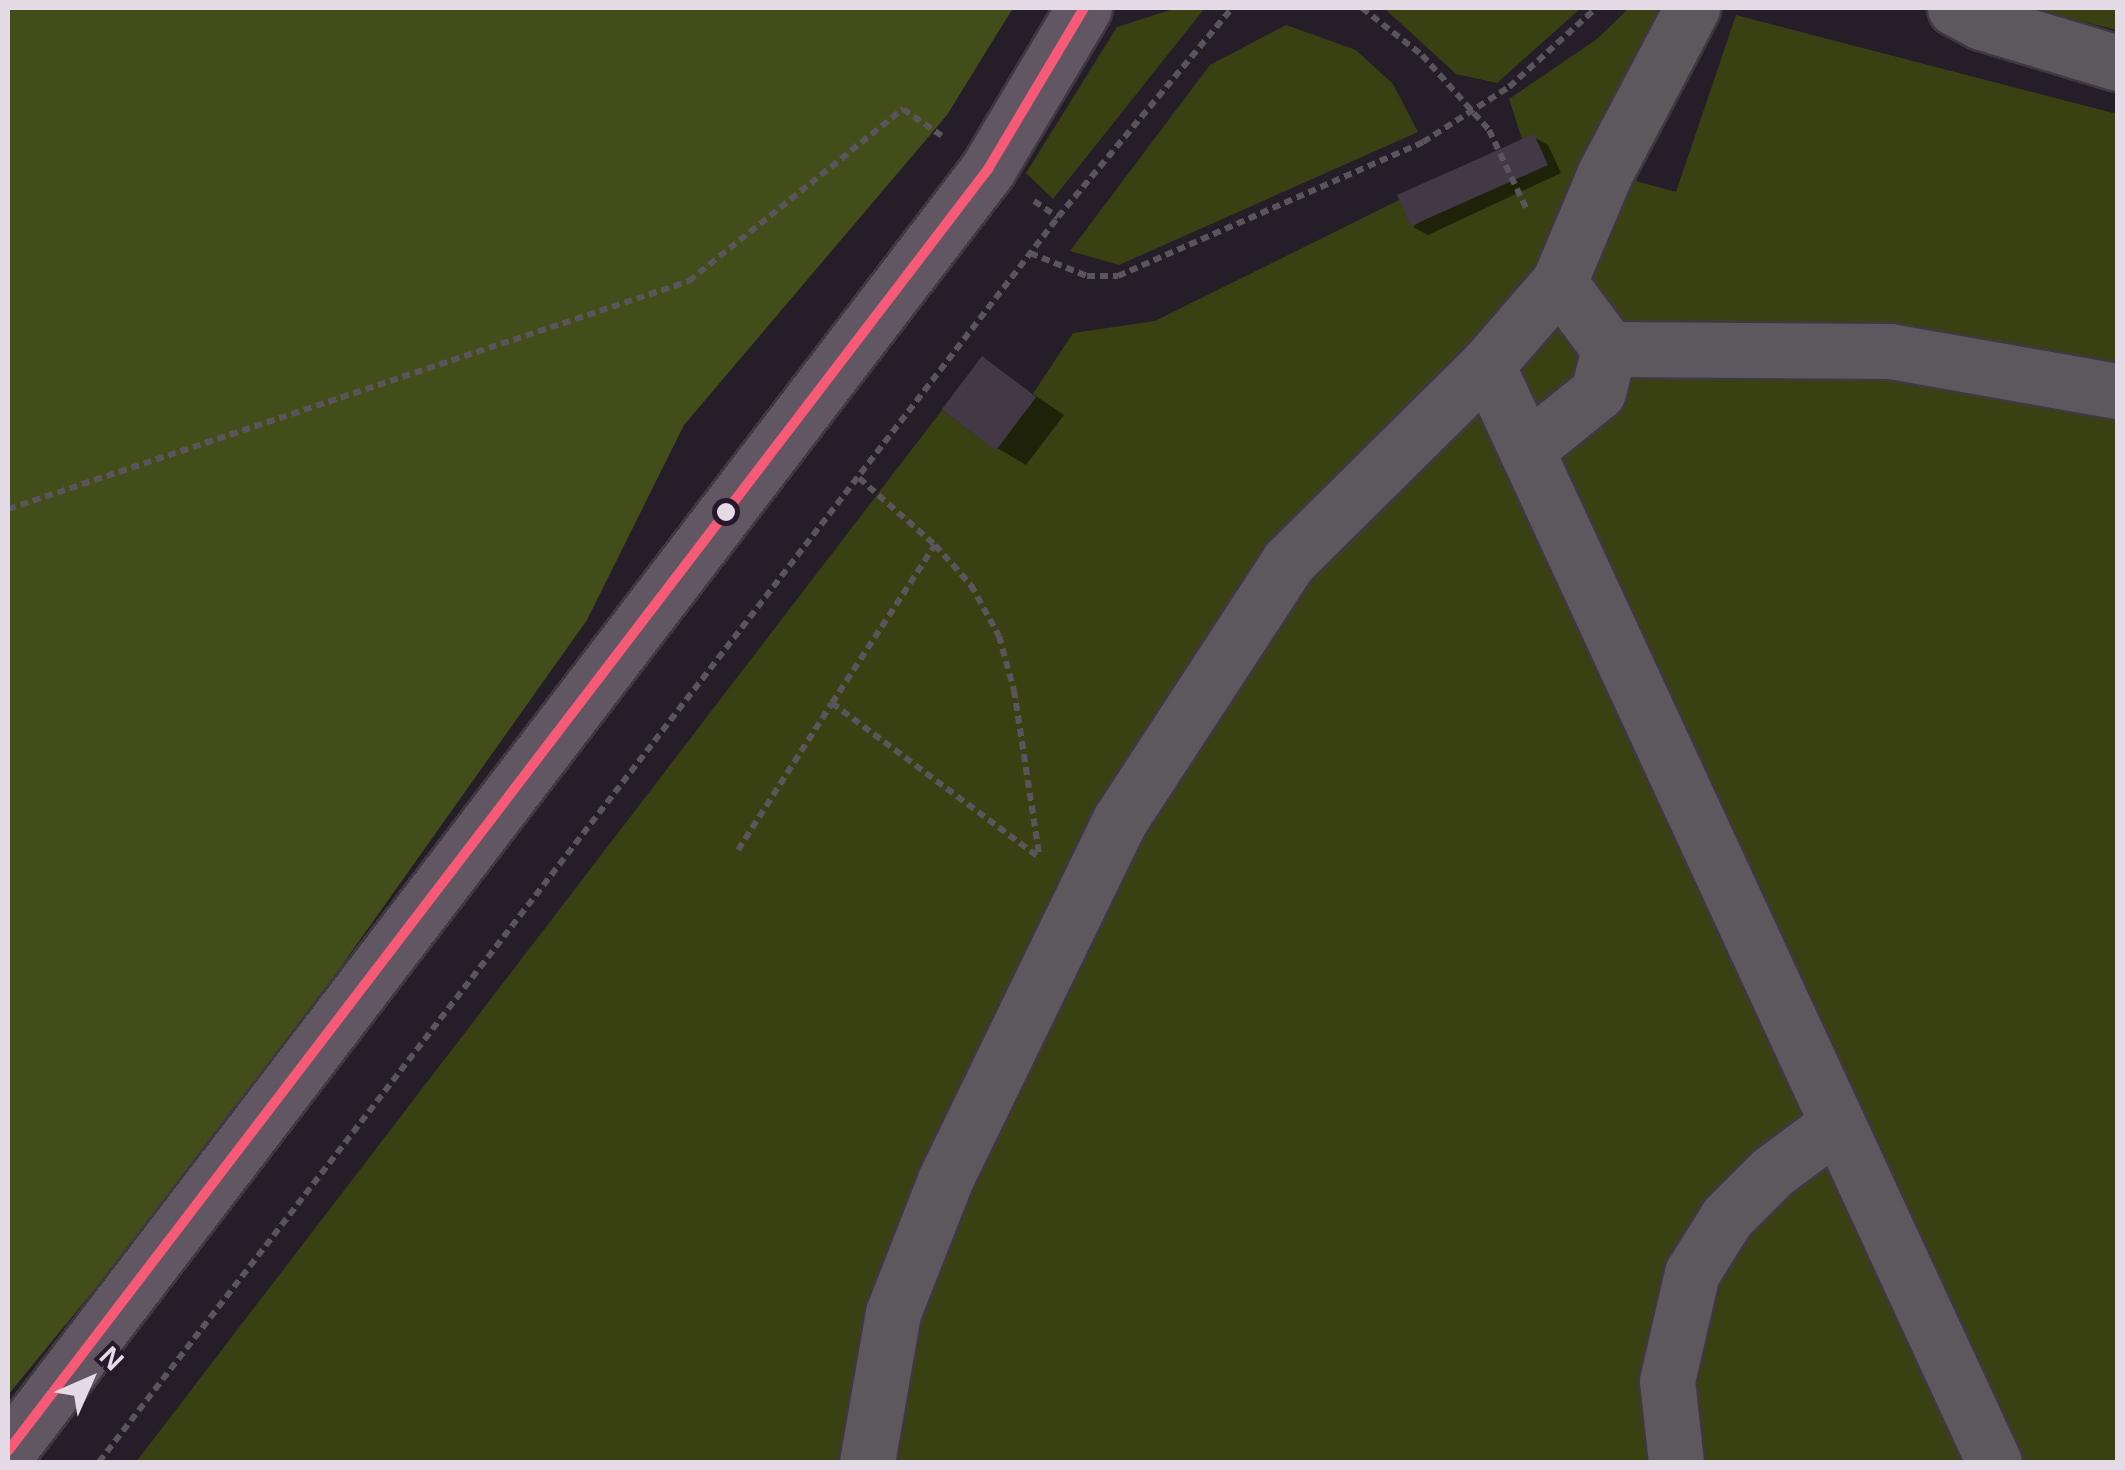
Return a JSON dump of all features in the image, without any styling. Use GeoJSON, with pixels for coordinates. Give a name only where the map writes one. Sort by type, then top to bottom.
{"type":"FeatureCollection","features":[{"type":"Feature","properties":{"kind":"main road"},"geometry":{"type":"LineString","coordinates":[[8,1451],[988,169],[1084,8]]}},
{"type":"Feature","properties":{"kind":"lane"},"geometry":{"type":"LineString","coordinates":[[867,1462],[893,1312],[1061,873],[1289,560],[1487,365],[1559,282],[1605,173],[1692,8]]}},
{"type":"Feature","properties":{"kind":"lane"},"geometry":{"type":"LineString","coordinates":[[1955,8],[1981,22],[2118,64]]}},
{"type":"Feature","properties":{"kind":"lane"},"geometry":{"type":"LineString","coordinates":[[1559,282],[1609,348]]}},
{"type":"Feature","properties":{"kind":"lane"},"geometry":{"type":"LineString","coordinates":[[1609,348],[1890,351],[2118,390]]}},
{"type":"Feature","properties":{"kind":"lane"},"geometry":{"type":"LineString","coordinates":[[1526,450],[1598,392],[1609,348]]}},
{"type":"Feature","properties":{"kind":"lane"},"geometry":{"type":"LineString","coordinates":[[1487,365],[1834,1126],[1994,1462]]}},
{"type":"Feature","properties":{"kind":"lane"},"geometry":{"type":"LineString","coordinates":[[1676,1462],[1666,1381],[1692,1274],[1727,1217],[1772,1172],[1834,1126]]}},
{"type":"Feature","properties":{"kind":"path"},"geometry":{"type":"LineString","coordinates":[[99,1462],[1030,254],[1232,8]]}},
{"type":"Feature","properties":{"kind":"path"},"geometry":{"type":"LineString","coordinates":[[1362,8],[1393,28],[1489,130],[1559,282]]}},
{"type":"Feature","properties":{"kind":"path"},"geometry":{"type":"LineString","coordinates":[[1030,254],[1087,276],[1118,276],[1423,142],[1474,112],[1566,40],[1596,8]]}},
{"type":"Feature","properties":{"kind":"path"},"geometry":{"type":"LineString","coordinates":[[8,509],[689,281],[903,110]]}},
{"type":"Feature","properties":{"kind":"path"},"geometry":{"type":"LineString","coordinates":[[860,478],[936,544],[971,585],[999,636],[1061,873]]}},
{"type":"Feature","properties":{"kind":"path"},"geometry":{"type":"LineString","coordinates":[[738,850],[936,544]]}},
{"type":"Feature","properties":{"kind":"path"},"geometry":{"type":"LineString","coordinates":[[832,703],[1061,873]]}},
{"type":"Feature","properties":{"kind":"green space"},"geometry":{"type":"Polygon","coordinates":[[[8,8],[1013,8],[947,115],[684,425],[587,620],[225,1130],[8,1395],[8,8]]]}},
{"type":"Feature","properties":{"kind":"green space"},"geometry":{"type":"Polygon","coordinates":[[[1177,8],[1205,8],[1053,199],[1026,173],[1117,27],[1177,8]]]}},
{"type":"Feature","properties":{"kind":"green space"},"geometry":{"type":"Polygon","coordinates":[[[1384,8],[1581,8],[1497,83],[1456,74],[1384,8]]]}},
{"type":"Feature","properties":{"kind":"green space"},"geometry":{"type":"Polygon","coordinates":[[[1629,8],[1670,8],[1596,170],[1676,192],[1736,15],[2117,114],[2117,1462],[136,1462],[942,410],[996,450],[1073,333],[1155,321],[1522,139],[1509,99],[1597,39],[1629,8]]]}},
{"type":"Feature","properties":{"kind":"green space"},"geometry":{"type":"Polygon","coordinates":[[[2028,8],[2117,8],[2117,30],[2038,11],[2028,8]]]}},
{"type":"Feature","properties":{"kind":"green space"},"geometry":{"type":"Polygon","coordinates":[[[1286,25],[1356,50],[1393,84],[1418,132],[1119,265],[1070,251],[1210,65],[1286,25]]]}},
{"type":"Feature","properties":{"kind":"building"},"geometry":{"type":"Polygon","coordinates":[[[1534,134],[1548,165],[1411,226],[1397,195],[1534,134]]]}},
{"type":"Feature","properties":{"kind":"building"},"geometry":{"type":"Polygon","coordinates":[[[982,356],[1036,397],[996,450],[942,410],[982,356]]]}},
{"type":"Feature","properties":{"kind":"transit line"},"geometry":{"type":"LineString","coordinates":[[8,1451],[988,169],[1084,8]]}}]}
